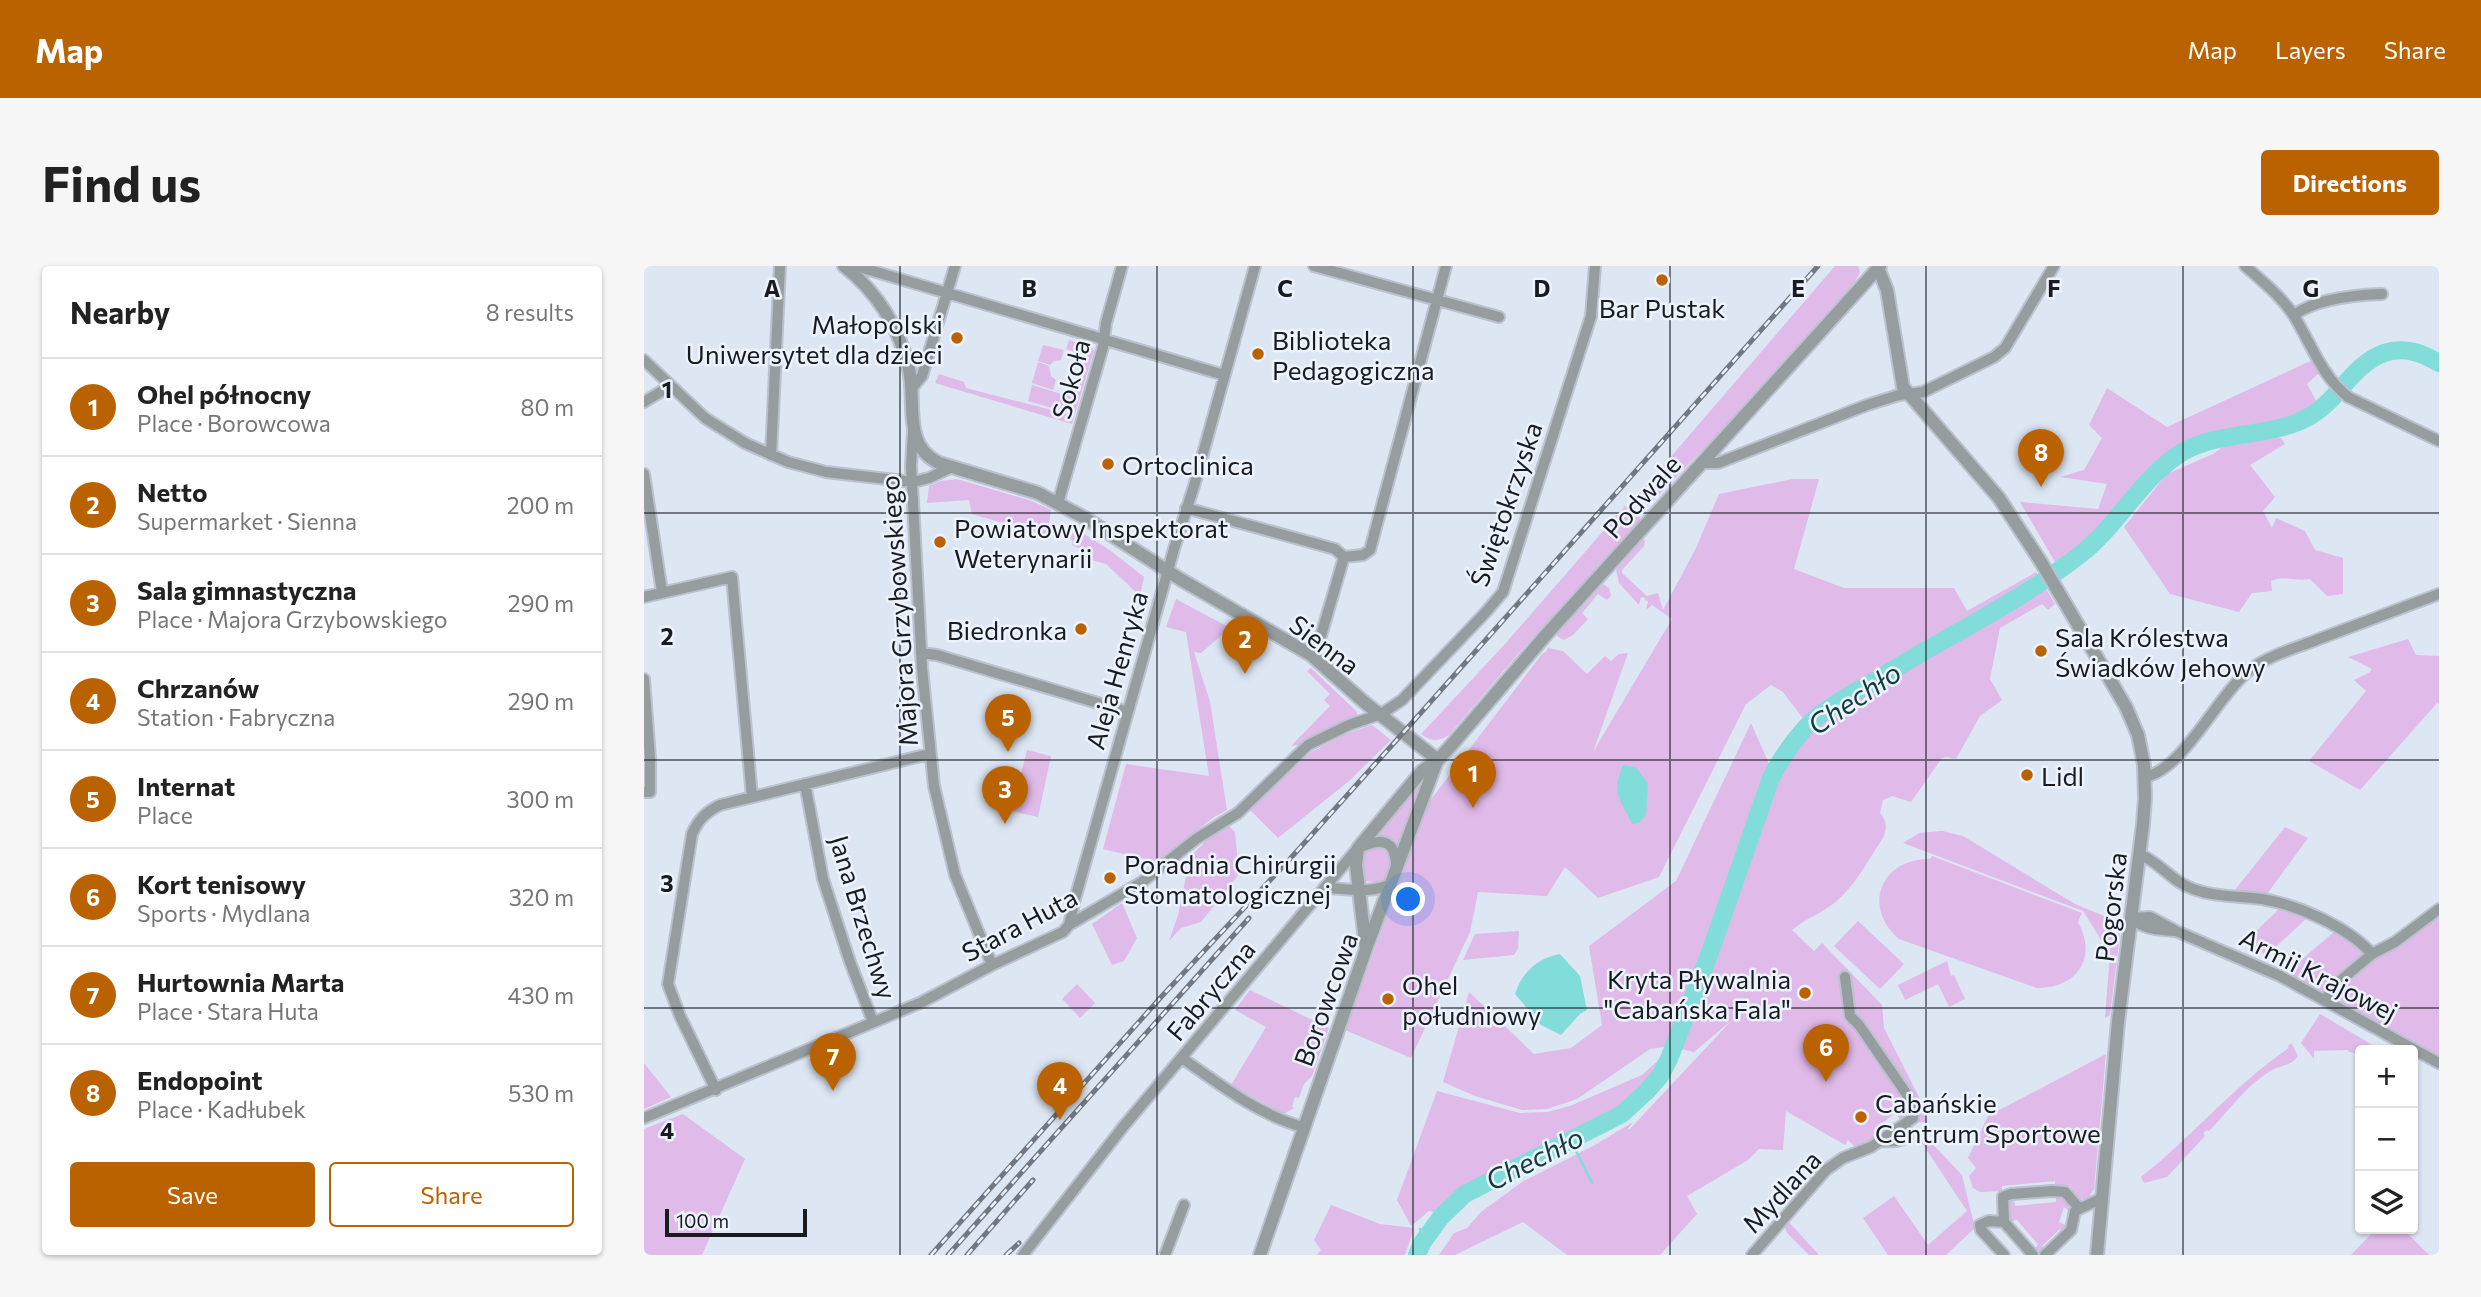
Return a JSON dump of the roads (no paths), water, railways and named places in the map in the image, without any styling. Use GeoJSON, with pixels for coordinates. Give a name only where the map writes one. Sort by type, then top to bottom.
{"type":"FeatureCollection","features":[{"type":"Feature","properties":{"kind":"street"},"geometry":{"type":"LineString","coordinates":[[771,455],[780,266]]}},
{"type":"Feature","properties":{"kind":"street","name":"Majora Grzybowskiego"},"geometry":{"type":"LineString","coordinates":[[844,266],[870,290],[886,311],[900,339],[909,368],[912,388],[913,482],[921,653],[929,754],[940,820],[955,875],[992,965]]}},
{"type":"Feature","properties":{"kind":"street"},"geometry":{"type":"LineString","coordinates":[[856,266],[1224,374]]}},
{"type":"Feature","properties":{"kind":"street"},"geometry":{"type":"LineString","coordinates":[[912,388],[922,376],[955,266]]}},
{"type":"Feature","properties":{"kind":"street","name":"Sokoła"},"geometry":{"type":"LineString","coordinates":[[1058,503],[1122,266]]}},
{"type":"Feature","properties":{"kind":"street","name":"Aleja Henryka"},"geometry":{"type":"LineString","coordinates":[[1069,925],[1255,266]]}},
{"type":"Feature","properties":{"kind":"street"},"geometry":{"type":"LineString","coordinates":[[1314,266],[1499,317]]}},
{"type":"Feature","properties":{"kind":"street"},"geometry":{"type":"LineString","coordinates":[[1186,508],[1335,550],[1344,557],[1363,555],[1370,550],[1446,266]]}},
{"type":"Feature","properties":{"kind":"street","name":"Świętokrzyska"},"geometry":{"type":"LineString","coordinates":[[1381,714],[1402,700],[1421,681],[1503,592],[1591,316],[1595,266]]}},
{"type":"Feature","properties":{"kind":"street"},"geometry":{"type":"LineString","coordinates":[[1701,463],[1718,463],[1867,405],[1923,391],[1994,357],[2005,348],[2054,266]]}},
{"type":"Feature","properties":{"kind":"street"},"geometry":{"type":"LineString","coordinates":[[2245,266],[2294,315],[2327,376],[2348,397],[2439,441]]}},
{"type":"Feature","properties":{"kind":"street"},"geometry":{"type":"LineString","coordinates":[[1877,267],[1887,290],[1900,378],[1907,393]]}},
{"type":"Feature","properties":{"kind":"street","name":"Podwale"},"geometry":{"type":"LineString","coordinates":[[1438,760],[1545,636],[1877,267]]}},
{"type":"Feature","properties":{"kind":"street"},"geometry":{"type":"LineString","coordinates":[[2294,315],[2302,309],[2333,300],[2382,294]]}},
{"type":"Feature","properties":{"kind":"street"},"geometry":{"type":"LineString","coordinates":[[644,360],[716,425],[771,455],[826,472],[913,482],[952,467]]}},
{"type":"Feature","properties":{"kind":"street"},"geometry":{"type":"LineString","coordinates":[[644,402],[670,386]]}},
{"type":"Feature","properties":{"kind":"street","name":"Pogorska"},"geometry":{"type":"LineString","coordinates":[[1907,393],[1990,486],[2041,562],[2126,706],[2138,735],[2146,798],[2118,1022],[2097,1255]]}},
{"type":"Feature","properties":{"kind":"street","name":"Sienna"},"geometry":{"type":"LineString","coordinates":[[913,432],[928,458],[1014,485],[1058,503],[1311,655],[1364,702],[1438,760]]}},
{"type":"Feature","properties":{"kind":"street"},"geometry":{"type":"LineString","coordinates":[[644,474],[662,592]]}},
{"type":"Feature","properties":{"kind":"street"},"geometry":{"type":"LineString","coordinates":[[1311,655],[1318,646],[1344,557]]}},
{"type":"Feature","properties":{"kind":"street"},"geometry":{"type":"LineString","coordinates":[[644,597],[732,577],[752,797]]}},
{"type":"Feature","properties":{"kind":"street"},"geometry":{"type":"LineString","coordinates":[[2144,777],[2158,773],[2173,762],[2230,689],[2253,668],[2297,647],[2439,594]]}},
{"type":"Feature","properties":{"kind":"street"},"geometry":{"type":"LineString","coordinates":[[921,653],[937,655],[1128,712]]}},
{"type":"Feature","properties":{"kind":"street"},"geometry":{"type":"LineString","coordinates":[[644,686],[647,792]]}},
{"type":"Feature","properties":{"kind":"street","name":"Stara Huta"},"geometry":{"type":"LineString","coordinates":[[644,1118],[932,997],[1063,932],[1069,925],[1142,882],[1196,839],[1238,813],[1308,745],[1349,725],[1381,714]]}},
{"type":"Feature","properties":{"kind":"street"},"geometry":{"type":"LineString","coordinates":[[716,1090],[670,994],[668,975],[692,834],[696,824],[706,812],[720,805],[929,754]]}},
{"type":"Feature","properties":{"kind":"street","name":"Fabryczna"},"geometry":{"type":"LineString","coordinates":[[1023,1255],[1113,1140],[1324,887],[1422,771],[1438,760]]}},
{"type":"Feature","properties":{"kind":"street","name":"Borowcowa"},"geometry":{"type":"LineString","coordinates":[[1260,1255],[1366,949],[1438,760]]}},
{"type":"Feature","properties":{"kind":"street","name":"Jana Brzechwy"},"geometry":{"type":"LineString","coordinates":[[805,784],[823,879],[849,962],[873,1022]]}},
{"type":"Feature","properties":{"kind":"street"},"geometry":{"type":"LineString","coordinates":[[1366,949],[1356,856],[1358,848],[1372,841],[1383,841],[1396,856],[1396,869]]}},
{"type":"Feature","properties":{"kind":"street"},"geometry":{"type":"LineString","coordinates":[[2139,854],[2191,889],[2208,894],[2287,905],[2314,915],[2362,943],[2372,954]]}},
{"type":"Feature","properties":{"kind":"street"},"geometry":{"type":"LineString","coordinates":[[1324,887],[1382,888],[1392,883]]}},
{"type":"Feature","properties":{"kind":"street"},"geometry":{"type":"LineString","coordinates":[[2326,999],[2334,986],[2372,954],[2395,942],[2439,909]]}},
{"type":"Feature","properties":{"kind":"street","name":"Armii Krajowej"},"geometry":{"type":"LineString","coordinates":[[2132,918],[2140,926],[2176,931],[2257,965],[2326,999],[2439,1063]]}},
{"type":"Feature","properties":{"kind":"street","name":"Mydlana"},"geometry":{"type":"LineString","coordinates":[[1752,1255],[1826,1170],[1843,1158],[1871,1147],[1880,1140],[1893,1142],[1907,1136],[1905,1125],[1913,1118],[1913,1107],[1859,1025],[1850,1016],[1845,977]]}},
{"type":"Feature","properties":{"kind":"street"},"geometry":{"type":"LineString","coordinates":[[1182,1058],[1251,1104],[1304,1127]]}},
{"type":"Feature","properties":{"kind":"street"},"geometry":{"type":"LineString","coordinates":[[2033,1255],[2004,1222],[2003,1198],[2011,1194],[2065,1192],[2079,1208]]}},
{"type":"Feature","properties":{"kind":"street"},"geometry":{"type":"LineString","coordinates":[[2045,1255],[2067,1236],[2071,1230],[2074,1212],[2102,1198]]}},
{"type":"Feature","properties":{"kind":"street"},"geometry":{"type":"LineString","coordinates":[[1165,1255],[1184,1205]]}},
{"type":"Feature","properties":{"kind":"street"},"geometry":{"type":"LineString","coordinates":[[2004,1222],[1989,1221],[1980,1226],[2004,1255]]}},
{"type":"Feature","properties":{"kind":"waterway","name":"Chechło"},"geometry":{"type":"LineString","coordinates":[[1417,1255],[1422,1243],[1441,1217],[1465,1194],[1622,1114],[1660,1076],[1708,958],[1771,778],[1789,748],[1811,722],[1843,699],[2057,572],[2107,530],[2154,475],[2181,453],[2213,440],[2297,423],[2322,408],[2363,365],[2384,353],[2399,350],[2413,352],[2439,363]]}},
{"type":"Feature","properties":{"kind":"waterway"},"geometry":{"type":"LineString","coordinates":[[2326,393],[2329,400]]}},
{"type":"Feature","properties":{"kind":"waterway"},"geometry":{"type":"LineString","coordinates":[[1570,1139],[1592,1183]]}},
{"type":"Feature","properties":{"kind":"waterway","name":"Chechło"},"geometry":{"type":"LineString","coordinates":[[1433,1217],[1437,1222]]}},
{"type":"Feature","properties":{"kind":"waterway"},"geometry":{"type":"LineString","coordinates":[[1420,1229],[1424,1240]]}},
{"type":"Feature","properties":{"kind":"railway"},"geometry":{"type":"LineString","coordinates":[[931,1255],[1162,996],[1394,743],[1818,266]]}},
{"type":"Feature","properties":{"kind":"railway"},"geometry":{"type":"LineString","coordinates":[[948,1255],[1249,918]]}},
{"type":"Feature","properties":{"kind":"railway"},"geometry":{"type":"LineString","coordinates":[[967,1255],[1033,1180]]}},
{"type":"Feature","properties":{"kind":"railway"},"geometry":{"type":"LineString","coordinates":[[1006,1255],[1019,1243]]}},
{"type":"Feature","properties":{"kind":"place","name":"Bar Pustak"},"geometry":{"type":"Point","coordinates":[1662,280]}},
{"type":"Feature","properties":{"kind":"place","name":"Małopolski Uniwersytet dla dzieci"},"geometry":{"type":"Point","coordinates":[957,338]}},
{"type":"Feature","properties":{"kind":"place","name":"Biblioteka Pedagogiczna"},"geometry":{"type":"Point","coordinates":[1258,354]}},
{"type":"Feature","properties":{"kind":"place","name":"Ortoclinica"},"geometry":{"type":"Point","coordinates":[1108,464]}},
{"type":"Feature","properties":{"kind":"place","name":"Endopoint"},"geometry":{"type":"Point","coordinates":[2041,487]}},
{"type":"Feature","properties":{"kind":"place","name":"Powiatowy Inspektorat Weterynarii"},"geometry":{"type":"Point","coordinates":[940,542]}},
{"type":"Feature","properties":{"kind":"place","name":"Biedronka"},"geometry":{"type":"Point","coordinates":[1081,629]}},
{"type":"Feature","properties":{"kind":"place","name":"Sala Królestwa Świadków Jehowy"},"geometry":{"type":"Point","coordinates":[2041,651]}},
{"type":"Feature","properties":{"kind":"place","name":"Netto"},"geometry":{"type":"Point","coordinates":[1245,674]}},
{"type":"Feature","properties":{"kind":"place","name":"Internat"},"geometry":{"type":"Point","coordinates":[1008,752]}},
{"type":"Feature","properties":{"kind":"place","name":"Lidl"},"geometry":{"type":"Point","coordinates":[2027,775]}},
{"type":"Feature","properties":{"kind":"place","name":"Ohel północny"},"geometry":{"type":"Point","coordinates":[1473,808]}},
{"type":"Feature","properties":{"kind":"place","name":"Sala gimnastyczna"},"geometry":{"type":"Point","coordinates":[1005,824]}},
{"type":"Feature","properties":{"kind":"place","name":"Poradnia Chirurgii Stomatologicznej"},"geometry":{"type":"Point","coordinates":[1110,878]}},
{"type":"Feature","properties":{"kind":"place","name":"Kryta Pływalnia \"Cabańska Fala\""},"geometry":{"type":"Point","coordinates":[1805,993]}},
{"type":"Feature","properties":{"kind":"place","name":"Ohel południowy"},"geometry":{"type":"Point","coordinates":[1388,999]}},
{"type":"Feature","properties":{"kind":"place","name":"Kort tenisowy"},"geometry":{"type":"Point","coordinates":[1826,1082]}},
{"type":"Feature","properties":{"kind":"place","name":"Hurtownia Marta"},"geometry":{"type":"Point","coordinates":[833,1091]}},
{"type":"Feature","properties":{"kind":"place","name":"Cabańskie Centrum Sportowe"},"geometry":{"type":"Point","coordinates":[1861,1117]}},
{"type":"Feature","properties":{"kind":"place","name":"Chrzanów"},"geometry":{"type":"Point","coordinates":[1060,1120]}}]}
